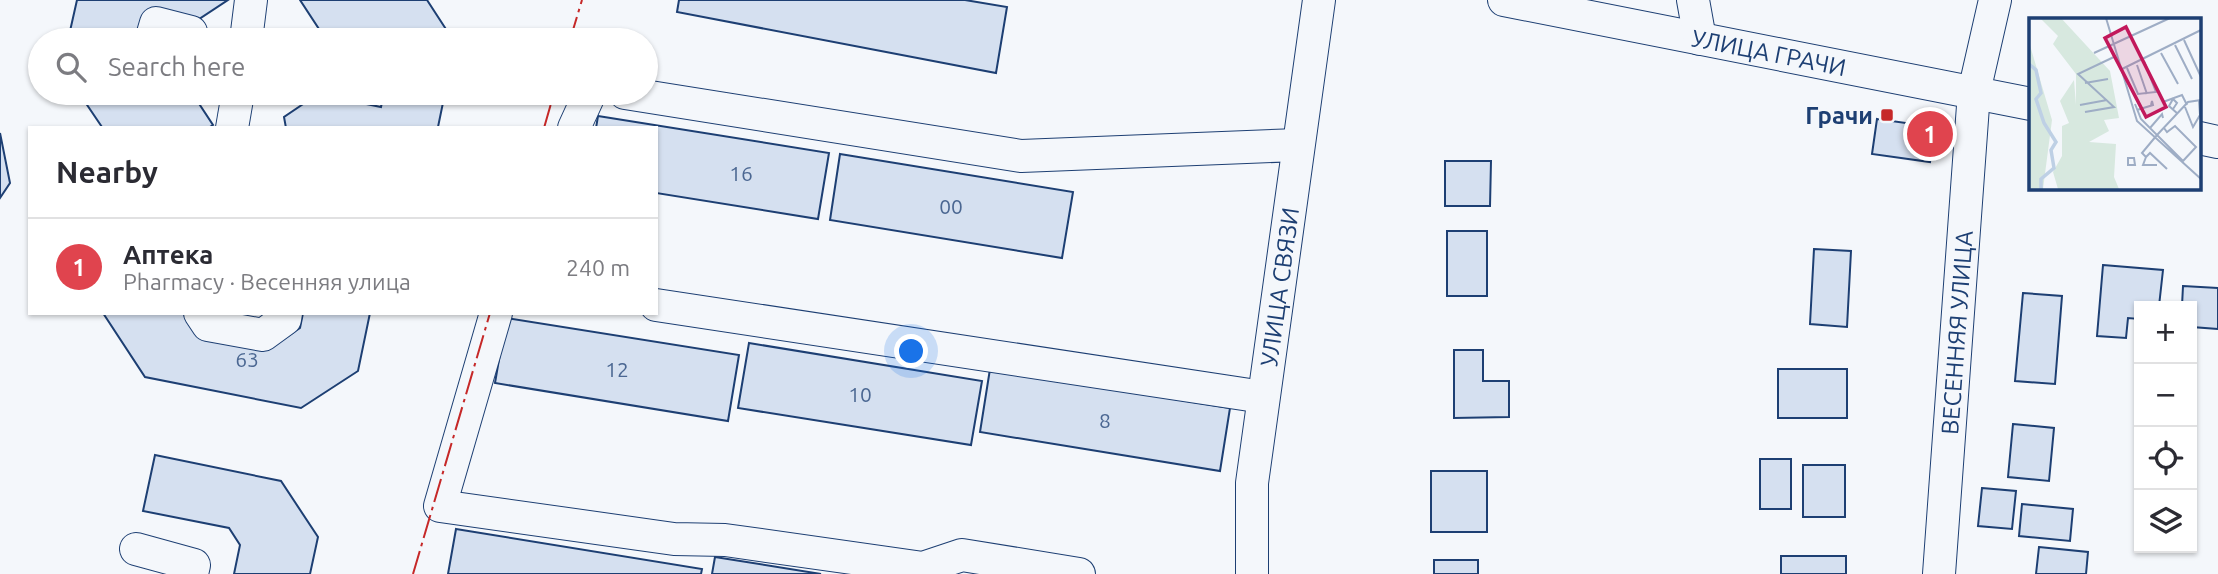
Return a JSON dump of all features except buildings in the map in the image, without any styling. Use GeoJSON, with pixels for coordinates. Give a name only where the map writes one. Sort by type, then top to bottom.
{"type":"FeatureCollection","features":[{"type":"Feature","properties":{"kind":"street"},"geometry":{"type":"LineString","coordinates":[[248,28],[251,0]]}},
{"type":"Feature","properties":{"kind":"street","name":"УЛИЦА СВЯЗИ"},"geometry":{"type":"LineString","coordinates":[[1252,574],[1252,482],[1319,0]]}},
{"type":"Feature","properties":{"kind":"street","name":"УЛИЦА ГРАЧИ"},"geometry":{"type":"LineString","coordinates":[[1504,0],[2029,104]]}},
{"type":"Feature","properties":{"kind":"street"},"geometry":{"type":"LineString","coordinates":[[1693,0],[1700,39]]}},
{"type":"Feature","properties":{"kind":"street","name":"ВЕСЕННЯЯ УЛИЦА"},"geometry":{"type":"LineString","coordinates":[[1939,574],[1974,92],[1995,0]]}},
{"type":"Feature","properties":{"kind":"street"},"geometry":{"type":"LineString","coordinates":[[155,28],[156,23],[175,28]]}},
{"type":"Feature","properties":{"kind":"street"},"geometry":{"type":"LineString","coordinates":[[658,98],[1021,156],[1298,145]]}},
{"type":"Feature","properties":{"kind":"street"},"geometry":{"type":"LineString","coordinates":[[232,126],[236,105]]}},
{"type":"Feature","properties":{"kind":"street"},"geometry":{"type":"LineString","coordinates":[[575,126],[585,105]]}},
{"type":"Feature","properties":{"kind":"street"},"geometry":{"type":"LineString","coordinates":[[2200,138],[2218,142]]}},
{"type":"Feature","properties":{"kind":"street"},"geometry":{"type":"LineString","coordinates":[[658,305],[1263,397]]}},
{"type":"Feature","properties":{"kind":"street"},"geometry":{"type":"LineString","coordinates":[[201,315],[208,325],[263,335],[285,319],[286,315]]}},
{"type":"Feature","properties":{"kind":"street"},"geometry":{"type":"LineString","coordinates":[[495,315],[440,506],[674,540],[725,540],[923,568],[962,555],[1079,574]]}},
{"type":"Feature","properties":{"kind":"street"},"geometry":{"type":"LineString","coordinates":[[136,549],[194,565],[192,574]]}},
{"type":"Feature","properties":{"kind":"power"},"geometry":{"type":"LineString","coordinates":[[574,28],[582,0]]}},
{"type":"Feature","properties":{"kind":"power"},"geometry":{"type":"LineString","coordinates":[[545,126],[551,105]]}},
{"type":"Feature","properties":{"kind":"power"},"geometry":{"type":"LineString","coordinates":[[413,574],[489,315]]}},
{"type":"Feature","properties":{"kind":"place","name":"Грачи"},"geometry":{"type":"Point","coordinates":[1887,115]}},
{"type":"Feature","properties":{"kind":"place","name":"Аптека"},"geometry":{"type":"Point","coordinates":[1930,134]}}]}
